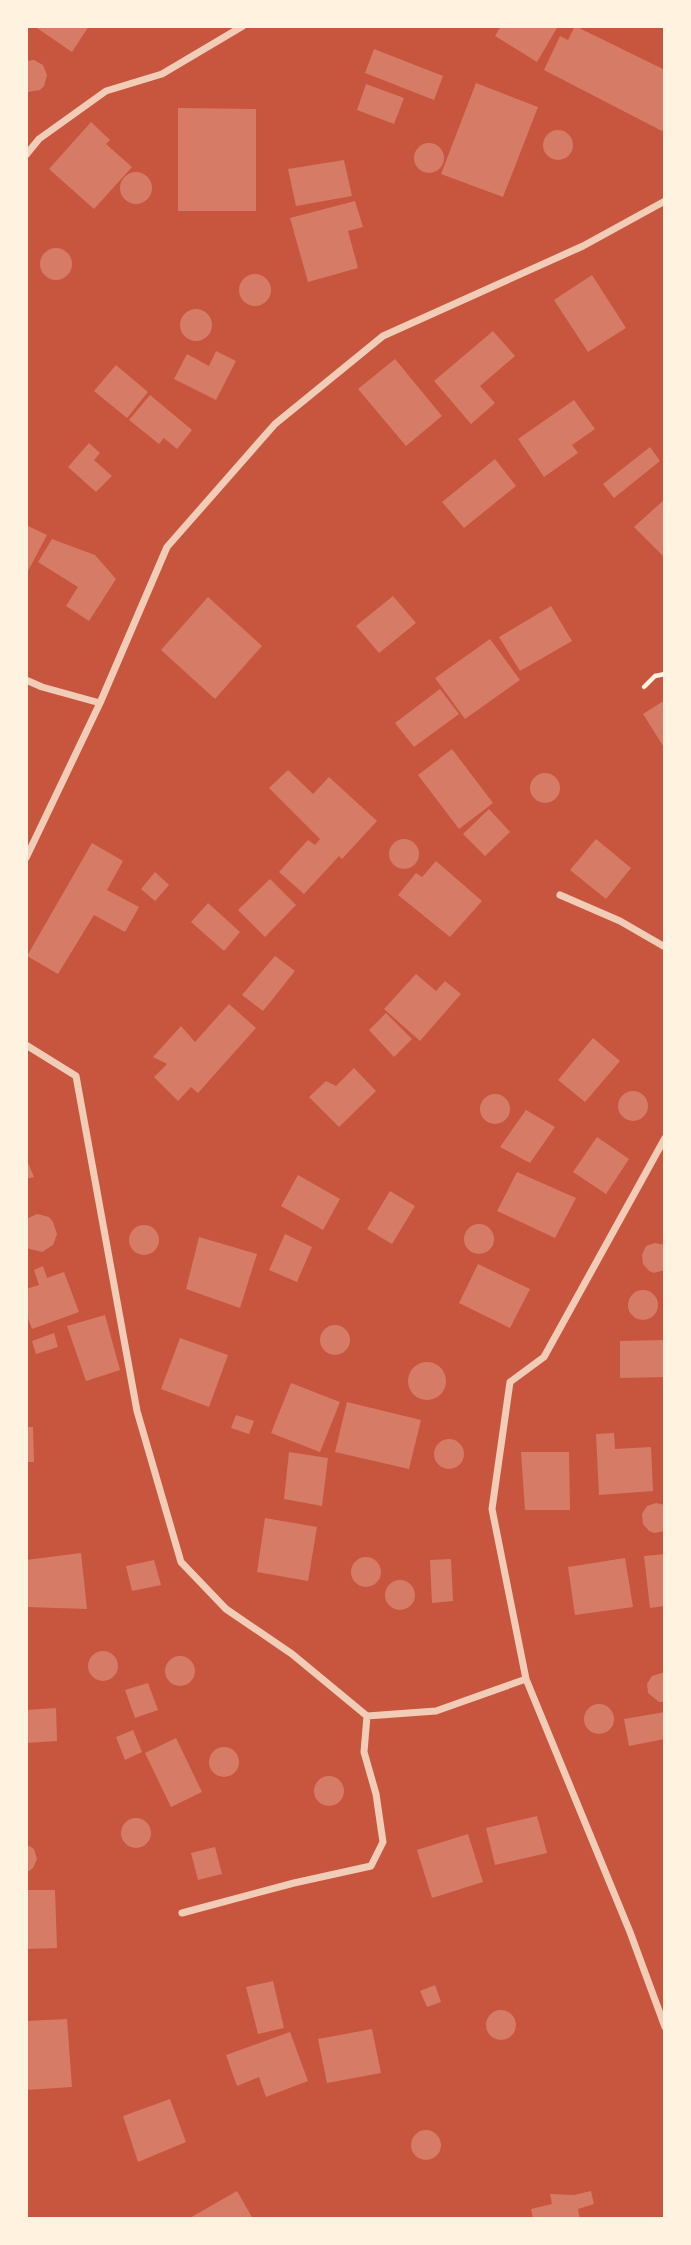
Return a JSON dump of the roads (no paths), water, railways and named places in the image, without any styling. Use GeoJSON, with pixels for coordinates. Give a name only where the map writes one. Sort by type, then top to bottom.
{"type":"FeatureCollection","features":[{"type":"Feature","properties":{"kind":"street"},"geometry":{"type":"LineString","coordinates":[[26,155],[39,139],[106,91],[162,74],[243,26]]}},
{"type":"Feature","properties":{"kind":"street"},"geometry":{"type":"LineString","coordinates":[[26,858],[100,703],[167,547],[275,424],[383,337],[583,246],[665,201]]}},
{"type":"Feature","properties":{"kind":"street"},"geometry":{"type":"LineString","coordinates":[[26,680],[100,703]]}},
{"type":"Feature","properties":{"kind":"street"},"geometry":{"type":"LineString","coordinates":[[560,895],[621,920],[665,947]]}},
{"type":"Feature","properties":{"kind":"street"},"geometry":{"type":"LineString","coordinates":[[26,1045],[76,1076],[137,1411],[181,1562],[226,1609],[292,1654],[367,1716],[436,1711],[526,1679]]}},
{"type":"Feature","properties":{"kind":"street"},"geometry":{"type":"LineString","coordinates":[[665,1138],[544,1357],[510,1382],[492,1508],[526,1679],[630,1932],[665,2027]]}},
{"type":"Feature","properties":{"kind":"street"},"geometry":{"type":"LineString","coordinates":[[183,1913],[294,1883],[371,1866],[383,1842],[376,1794],[364,1752],[367,1716]]}}]}
